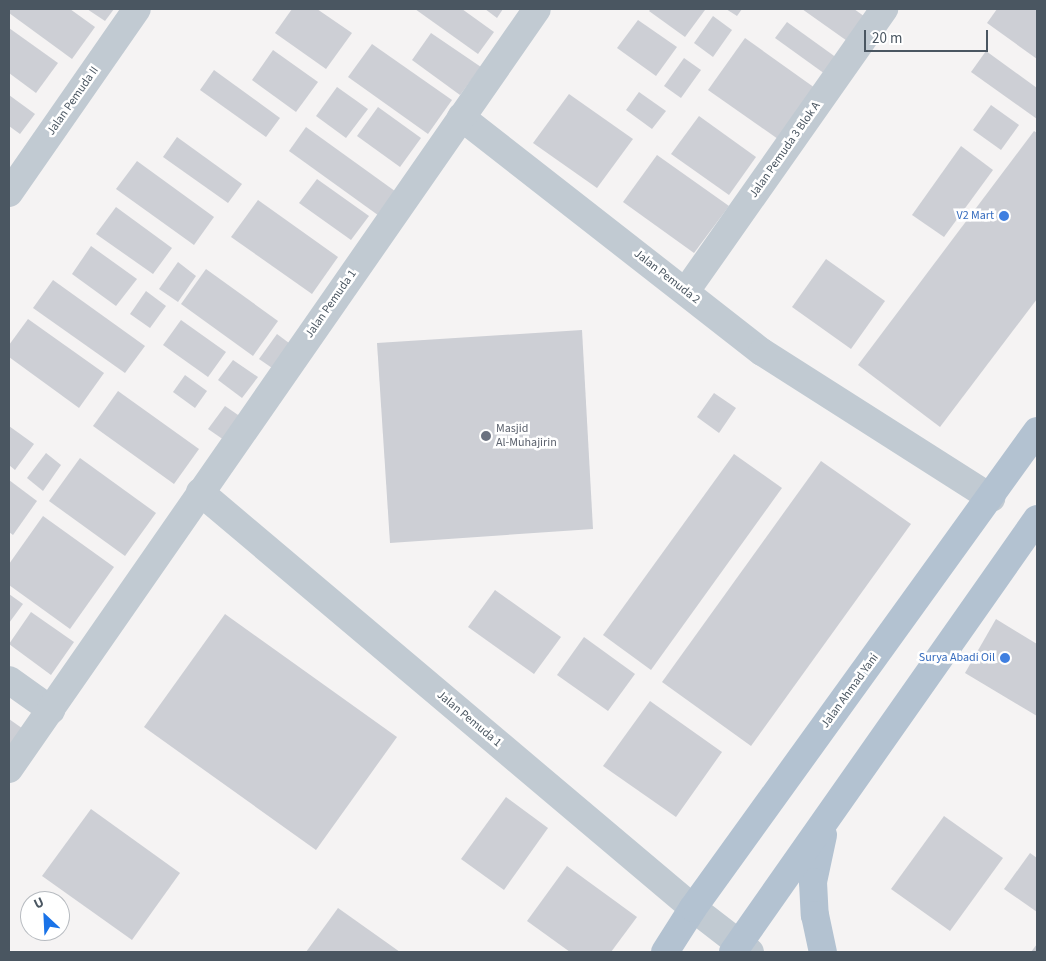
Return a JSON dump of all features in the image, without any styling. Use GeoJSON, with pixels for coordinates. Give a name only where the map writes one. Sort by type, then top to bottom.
{"type":"FeatureCollection","features":[{"type":"Feature","properties":{"kind":"main road","name":"Jalan Ahmad Yani"},"geometry":{"type":"LineString","coordinates":[[665,952],[692,908],[992,498],[1037,431]]}},
{"type":"Feature","properties":{"kind":"main road"},"geometry":{"type":"LineString","coordinates":[[741,950],[1037,519]]}},
{"type":"Feature","properties":{"kind":"main road"},"geometry":{"type":"LineString","coordinates":[[823,952],[815,915],[813,882],[825,826]]}},
{"type":"Feature","properties":{"kind":"street","name":"Jalan Pemuda II"},"geometry":{"type":"LineString","coordinates":[[9,193],[137,9]]}},
{"type":"Feature","properties":{"kind":"street"},"geometry":{"type":"LineString","coordinates":[[461,117],[537,9]]}},
{"type":"Feature","properties":{"kind":"street","name":"Jalan Pemuda 3 Blok A"},"geometry":{"type":"LineString","coordinates":[[686,291],[884,9]]}},
{"type":"Feature","properties":{"kind":"street","name":"Jalan Pemuda 2"},"geometry":{"type":"LineString","coordinates":[[461,117],[762,352],[992,498]]}},
{"type":"Feature","properties":{"kind":"street","name":"Jalan Pemuda 1"},"geometry":{"type":"LineString","coordinates":[[9,769],[461,117]]}},
{"type":"Feature","properties":{"kind":"street","name":"Jalan Pemuda 1"},"geometry":{"type":"LineString","coordinates":[[200,492],[741,950]]}},
{"type":"Feature","properties":{"kind":"street"},"geometry":{"type":"LineString","coordinates":[[9,680],[51,710]]}},
{"type":"Feature","properties":{"kind":"building"},"geometry":{"type":"Polygon","coordinates":[[[9,9],[70,9],[95,27],[72,59],[9,13],[9,9]]]}},
{"type":"Feature","properties":{"kind":"building"},"geometry":{"type":"Polygon","coordinates":[[[87,9],[114,9],[105,21],[87,9]]]}},
{"type":"Feature","properties":{"kind":"building"},"geometry":{"type":"Polygon","coordinates":[[[292,9],[317,9],[352,33],[326,69],[275,33],[292,9]]]}},
{"type":"Feature","properties":{"kind":"building"},"geometry":{"type":"Polygon","coordinates":[[[415,9],[462,9],[494,32],[478,54],[415,9]]]}},
{"type":"Feature","properties":{"kind":"building"},"geometry":{"type":"Polygon","coordinates":[[[485,9],[503,9],[497,18],[485,9]]]}},
{"type":"Feature","properties":{"kind":"building"},"geometry":{"type":"Polygon","coordinates":[[[651,9],[705,10],[685,37],[649,11],[651,9]]]}},
{"type":"Feature","properties":{"kind":"building"},"geometry":{"type":"Polygon","coordinates":[[[726,9],[742,9],[737,16],[726,9]]]}},
{"type":"Feature","properties":{"kind":"building"},"geometry":{"type":"Polygon","coordinates":[[[802,9],[854,9],[868,19],[850,43],[802,9]]]}},
{"type":"Feature","properties":{"kind":"building"},"geometry":{"type":"Polygon","coordinates":[[[997,9],[1037,10],[1037,59],[987,23],[997,9]]]}},
{"type":"Feature","properties":{"kind":"building"},"geometry":{"type":"Polygon","coordinates":[[[713,16],[732,30],[713,57],[694,43],[713,16]]]}},
{"type":"Feature","properties":{"kind":"building"},"geometry":{"type":"Polygon","coordinates":[[[638,20],[677,47],[656,76],[617,48],[638,20]]]}},
{"type":"Feature","properties":{"kind":"building"},"geometry":{"type":"Polygon","coordinates":[[[787,22],[837,58],[825,74],[775,38],[787,22]]]}},
{"type":"Feature","properties":{"kind":"building"},"geometry":{"type":"Polygon","coordinates":[[[9,28],[58,63],[36,93],[9,73],[9,28]]]}},
{"type":"Feature","properties":{"kind":"building"},"geometry":{"type":"Polygon","coordinates":[[[431,33],[481,67],[460,95],[412,60],[431,33]]]}},
{"type":"Feature","properties":{"kind":"building"},"geometry":{"type":"Polygon","coordinates":[[[745,38],[815,88],[778,139],[708,90],[745,38]]]}},
{"type":"Feature","properties":{"kind":"building"},"geometry":{"type":"Polygon","coordinates":[[[372,44],[452,100],[428,134],[348,77],[372,44]]]}},
{"type":"Feature","properties":{"kind":"building"},"geometry":{"type":"Polygon","coordinates":[[[273,50],[318,82],[296,112],[252,80],[273,50]]]}},
{"type":"Feature","properties":{"kind":"building"},"geometry":{"type":"Polygon","coordinates":[[[986,51],[1037,88],[1037,119],[971,72],[986,51]]]}},
{"type":"Feature","properties":{"kind":"building"},"geometry":{"type":"Polygon","coordinates":[[[684,58],[701,70],[681,98],[664,86],[684,58]]]}},
{"type":"Feature","properties":{"kind":"building"},"geometry":{"type":"Polygon","coordinates":[[[214,70],[280,118],[266,137],[200,90],[214,70]]]}},
{"type":"Feature","properties":{"kind":"building"},"geometry":{"type":"Polygon","coordinates":[[[337,87],[368,109],[346,138],[316,116],[337,87]]]}},
{"type":"Feature","properties":{"kind":"building"},"geometry":{"type":"Polygon","coordinates":[[[639,92],[666,111],[652,129],[626,110],[639,92]]]}},
{"type":"Feature","properties":{"kind":"building"},"geometry":{"type":"Polygon","coordinates":[[[569,94],[633,139],[597,188],[533,143],[569,94]]]}},
{"type":"Feature","properties":{"kind":"building"},"geometry":{"type":"Polygon","coordinates":[[[9,95],[35,114],[20,134],[9,126],[9,95]]]}},
{"type":"Feature","properties":{"kind":"building"},"geometry":{"type":"Polygon","coordinates":[[[991,105],[1019,125],[1001,150],[973,130],[991,105]]]}},
{"type":"Feature","properties":{"kind":"building"},"geometry":{"type":"Polygon","coordinates":[[[378,107],[421,138],[400,167],[357,136],[378,107]]]}},
{"type":"Feature","properties":{"kind":"building"},"geometry":{"type":"Polygon","coordinates":[[[699,116],[756,157],[729,195],[671,154],[699,116]]]}},
{"type":"Feature","properties":{"kind":"building"},"geometry":{"type":"Polygon","coordinates":[[[306,127],[399,194],[382,218],[289,151],[306,127]]]}},
{"type":"Feature","properties":{"kind":"building","name":"V2 Mart"},"geometry":{"type":"Polygon","coordinates":[[[1034,131],[1037,133],[1037,299],[940,427],[858,365],[1034,131]]]}},
{"type":"Feature","properties":{"kind":"building"},"geometry":{"type":"Polygon","coordinates":[[[177,137],[242,184],[228,203],[163,157],[177,137]]]}},
{"type":"Feature","properties":{"kind":"building"},"geometry":{"type":"Polygon","coordinates":[[[961,146],[993,170],[944,237],[912,215],[961,146]]]}},
{"type":"Feature","properties":{"kind":"building"},"geometry":{"type":"Polygon","coordinates":[[[657,155],[729,206],[694,253],[623,202],[657,155]]]}},
{"type":"Feature","properties":{"kind":"building"},"geometry":{"type":"Polygon","coordinates":[[[137,161],[214,217],[194,245],[116,189],[137,161]]]}},
{"type":"Feature","properties":{"kind":"building"},"geometry":{"type":"Polygon","coordinates":[[[317,179],[369,216],[351,240],[299,203],[317,179]]]}},
{"type":"Feature","properties":{"kind":"building"},"geometry":{"type":"Polygon","coordinates":[[[258,200],[338,257],[312,294],[231,237],[258,200]]]}},
{"type":"Feature","properties":{"kind":"building"},"geometry":{"type":"Polygon","coordinates":[[[116,207],[172,248],[153,274],[96,234],[116,207]]]}},
{"type":"Feature","properties":{"kind":"building"},"geometry":{"type":"Polygon","coordinates":[[[91,246],[137,279],[116,306],[72,274],[91,246]]]}},
{"type":"Feature","properties":{"kind":"building"},"geometry":{"type":"Polygon","coordinates":[[[826,259],[885,301],[851,349],[792,307],[826,259]]]}},
{"type":"Feature","properties":{"kind":"building"},"geometry":{"type":"Polygon","coordinates":[[[178,262],[196,276],[178,302],[159,289],[178,262]]]}},
{"type":"Feature","properties":{"kind":"building"},"geometry":{"type":"Polygon","coordinates":[[[206,269],[278,321],[253,356],[181,304],[206,269]]]}},
{"type":"Feature","properties":{"kind":"building"},"geometry":{"type":"Polygon","coordinates":[[[53,280],[145,346],[125,373],[33,308],[53,280]]]}},
{"type":"Feature","properties":{"kind":"building"},"geometry":{"type":"Polygon","coordinates":[[[146,291],[166,306],[150,328],[130,314],[146,291]]]}},
{"type":"Feature","properties":{"kind":"building"},"geometry":{"type":"Polygon","coordinates":[[[28,319],[104,373],[79,408],[9,357],[9,345],[28,319]]]}},
{"type":"Feature","properties":{"kind":"building"},"geometry":{"type":"Polygon","coordinates":[[[181,320],[226,352],[208,377],[163,345],[181,320]]]}},
{"type":"Feature","properties":{"kind":"building","name":"Masjid Al-Muhajirin"},"geometry":{"type":"Polygon","coordinates":[[[582,330],[593,529],[390,543],[377,343],[582,330]]]}},
{"type":"Feature","properties":{"kind":"building"},"geometry":{"type":"Polygon","coordinates":[[[277,334],[293,346],[275,370],[259,359],[277,334]]]}},
{"type":"Feature","properties":{"kind":"building"},"geometry":{"type":"Polygon","coordinates":[[[233,360],[258,377],[242,398],[218,380],[233,360]]]}},
{"type":"Feature","properties":{"kind":"building"},"geometry":{"type":"Polygon","coordinates":[[[185,375],[207,391],[195,408],[173,392],[185,375]]]}},
{"type":"Feature","properties":{"kind":"building"},"geometry":{"type":"Polygon","coordinates":[[[118,391],[199,449],[174,484],[93,426],[118,391]]]}},
{"type":"Feature","properties":{"kind":"building"},"geometry":{"type":"Polygon","coordinates":[[[714,393],[736,408],[719,433],[697,417],[714,393]]]}},
{"type":"Feature","properties":{"kind":"building"},"geometry":{"type":"Polygon","coordinates":[[[225,406],[241,417],[224,440],[208,429],[225,406]]]}},
{"type":"Feature","properties":{"kind":"building"},"geometry":{"type":"Polygon","coordinates":[[[9,426],[34,444],[15,470],[9,465],[9,426]]]}},
{"type":"Feature","properties":{"kind":"building"},"geometry":{"type":"Polygon","coordinates":[[[46,453],[61,465],[43,491],[27,478],[46,453]]]}},
{"type":"Feature","properties":{"kind":"building"},"geometry":{"type":"Polygon","coordinates":[[[734,454],[782,488],[651,670],[603,635],[734,454]]]}},
{"type":"Feature","properties":{"kind":"building"},"geometry":{"type":"Polygon","coordinates":[[[80,458],[156,513],[125,556],[49,501],[80,458]]]}},
{"type":"Feature","properties":{"kind":"building"},"geometry":{"type":"Polygon","coordinates":[[[821,461],[911,524],[751,746],[662,682],[821,461]]]}},
{"type":"Feature","properties":{"kind":"building"},"geometry":{"type":"Polygon","coordinates":[[[9,480],[37,501],[13,535],[9,532],[9,480]]]}},
{"type":"Feature","properties":{"kind":"building"},"geometry":{"type":"Polygon","coordinates":[[[43,516],[114,567],[70,629],[9,585],[9,564],[43,516]]]}},
{"type":"Feature","properties":{"kind":"building"},"geometry":{"type":"Polygon","coordinates":[[[495,590],[561,637],[534,674],[468,627],[495,590]]]}},
{"type":"Feature","properties":{"kind":"building"},"geometry":{"type":"Polygon","coordinates":[[[9,594],[23,604],[9,623],[9,594]]]}},
{"type":"Feature","properties":{"kind":"building"},"geometry":{"type":"Polygon","coordinates":[[[31,612],[74,642],[51,675],[9,644],[31,612]]]}},
{"type":"Feature","properties":{"kind":"building"},"geometry":{"type":"Polygon","coordinates":[[[225,614],[397,737],[316,850],[144,727],[225,614]]]}},
{"type":"Feature","properties":{"kind":"building","name":"Surya Abadi Oil"},"geometry":{"type":"Polygon","coordinates":[[[996,619],[1037,644],[1037,716],[965,673],[996,619]]]}},
{"type":"Feature","properties":{"kind":"building"},"geometry":{"type":"Polygon","coordinates":[[[584,637],[635,674],[608,711],[557,675],[584,637]]]}},
{"type":"Feature","properties":{"kind":"building"},"geometry":{"type":"Polygon","coordinates":[[[650,701],[722,752],[676,817],[603,766],[650,701]]]}},
{"type":"Feature","properties":{"kind":"building"},"geometry":{"type":"Polygon","coordinates":[[[9,719],[26,731],[9,755],[9,719]]]}},
{"type":"Feature","properties":{"kind":"building"},"geometry":{"type":"Polygon","coordinates":[[[506,797],[548,828],[504,890],[461,859],[506,797]]]}},
{"type":"Feature","properties":{"kind":"building"},"geometry":{"type":"Polygon","coordinates":[[[91,809],[180,873],[132,940],[70,896],[70,891],[63,891],[42,876],[91,809]]]}},
{"type":"Feature","properties":{"kind":"building"},"geometry":{"type":"Polygon","coordinates":[[[944,816],[1003,858],[950,931],[891,889],[944,816]]]}},
{"type":"Feature","properties":{"kind":"building"},"geometry":{"type":"Polygon","coordinates":[[[1030,853],[1037,858],[1037,912],[1004,889],[1030,853]]]}},
{"type":"Feature","properties":{"kind":"building"},"geometry":{"type":"Polygon","coordinates":[[[567,866],[637,917],[611,952],[570,952],[527,921],[567,866]]]}},
{"type":"Feature","properties":{"kind":"building"},"geometry":{"type":"Polygon","coordinates":[[[338,908],[400,952],[306,952],[338,908]]]}},
{"type":"Feature","properties":{"kind":"building"},"geometry":{"type":"Polygon","coordinates":[[[1037,944],[1037,952],[1031,952],[1037,944]]]}},
{"type":"Feature","properties":{"kind":"place","name":"V2 Mart"},"geometry":{"type":"Point","coordinates":[1004,216]}},
{"type":"Feature","properties":{"kind":"place","name":"Masjid Al-Muhajirin"},"geometry":{"type":"Point","coordinates":[486,436]}},
{"type":"Feature","properties":{"kind":"place","name":"Surya Abadi Oil"},"geometry":{"type":"Point","coordinates":[1005,658]}}]}
